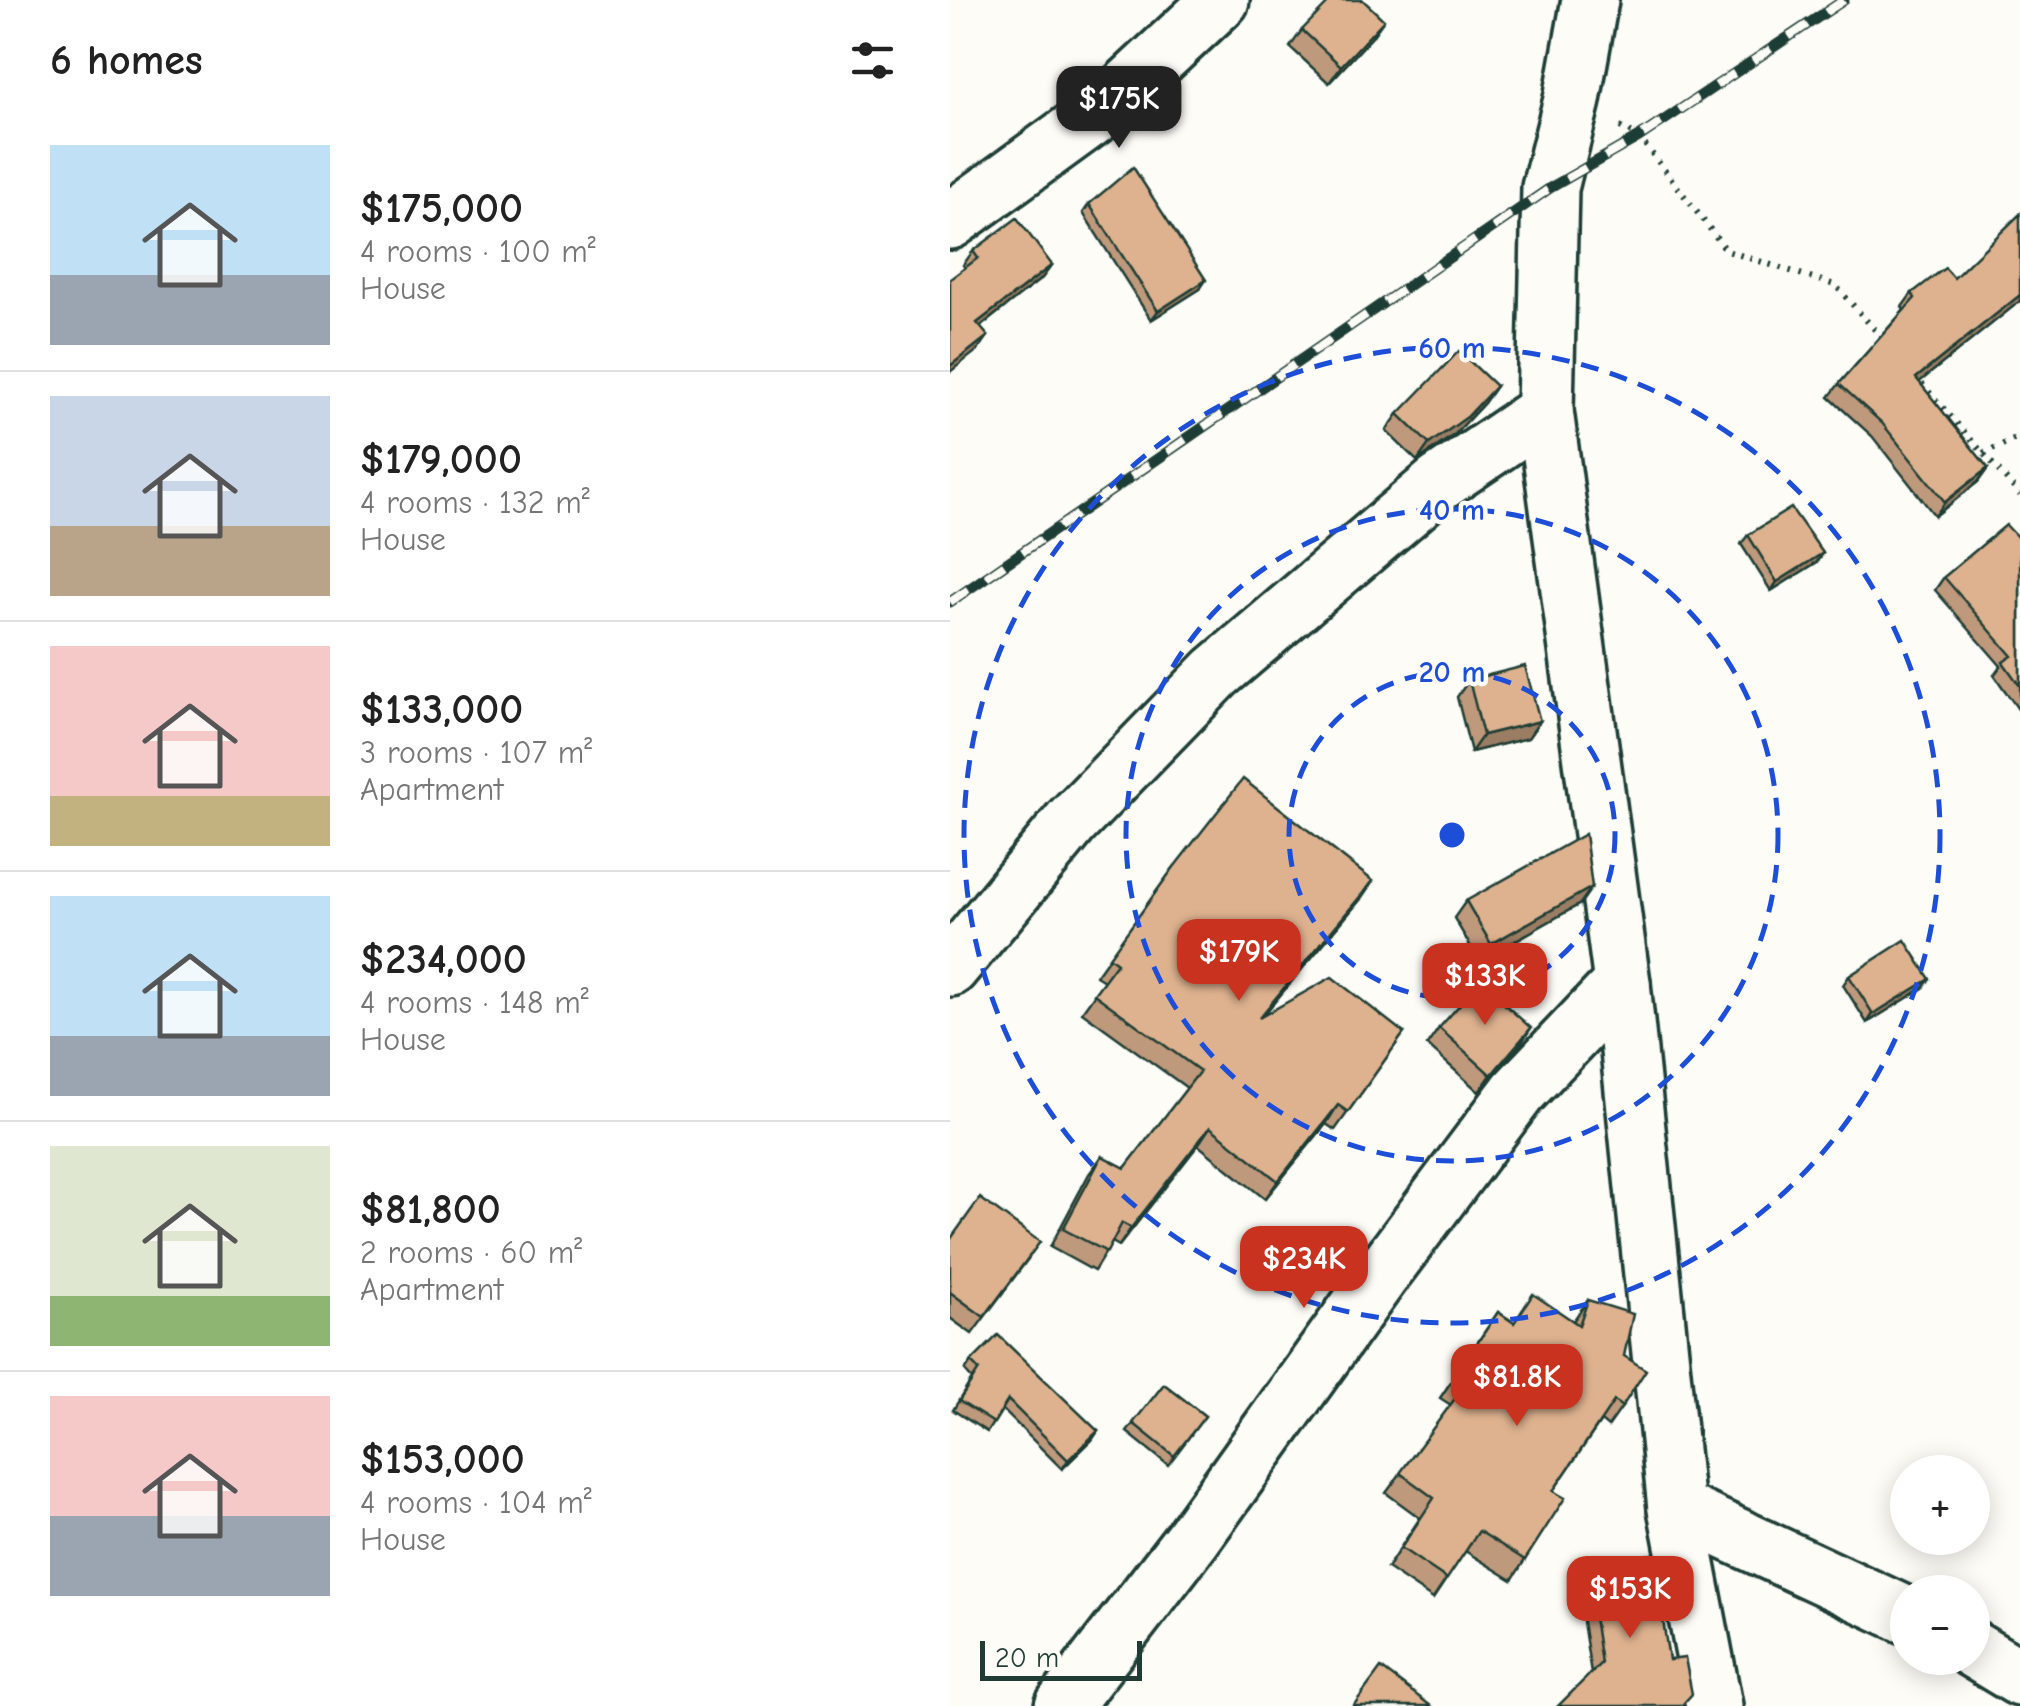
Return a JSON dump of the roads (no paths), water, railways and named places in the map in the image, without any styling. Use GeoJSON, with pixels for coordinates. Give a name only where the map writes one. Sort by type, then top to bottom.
{"type":"FeatureCollection","features":[{"type":"Feature","properties":{"kind":"street"},"geometry":{"type":"LineString","coordinates":[[950,220],[1104,109],[1221,0]]}},
{"type":"Feature","properties":{"kind":"street"},"geometry":{"type":"LineString","coordinates":[[1590,0],[1572,100],[1550,188],[1544,411],[1622,983],[1676,1508],[1714,1706]]}},
{"type":"Feature","properties":{"kind":"street"},"geometry":{"type":"LineString","coordinates":[[950,968],[1071,822],[1216,674],[1439,483],[1544,411]]}},
{"type":"Feature","properties":{"kind":"street"},"geometry":{"type":"LineString","coordinates":[[1062,1706],[1192,1540],[1386,1268],[1518,1092],[1622,983]]}},
{"type":"Feature","properties":{"kind":"street"},"geometry":{"type":"LineString","coordinates":[[1676,1508],[1890,1608]]}},
{"type":"Feature","properties":{"kind":"street"},"geometry":{"type":"LineString","coordinates":[[1990,1660],[2020,1678]]}},
{"type":"Feature","properties":{"kind":"railway"},"geometry":{"type":"LineString","coordinates":[[950,602],[1550,188],[1639,137],[1844,0]]}}]}
